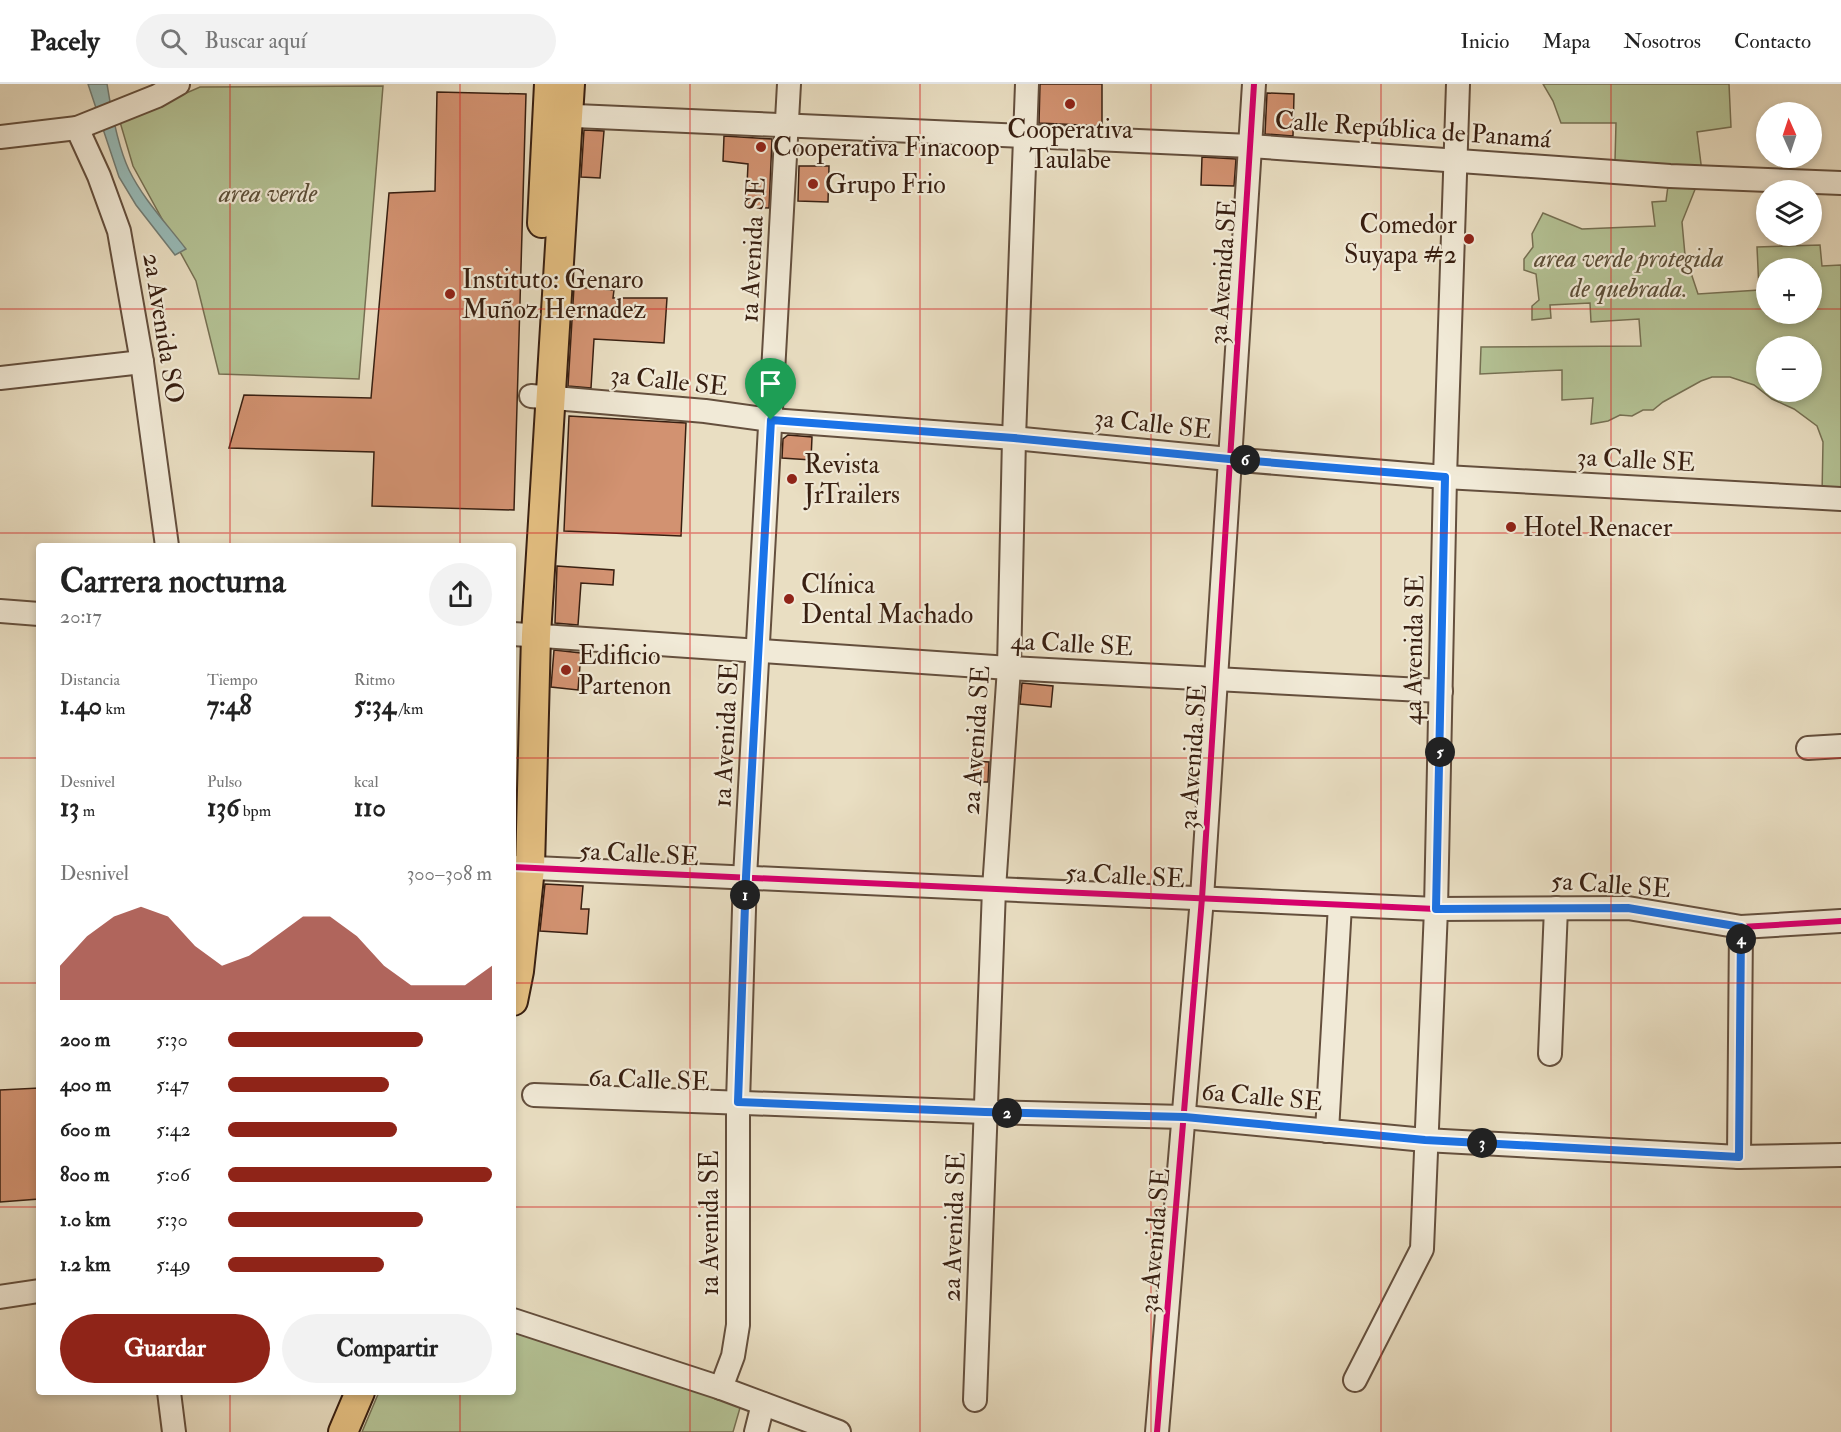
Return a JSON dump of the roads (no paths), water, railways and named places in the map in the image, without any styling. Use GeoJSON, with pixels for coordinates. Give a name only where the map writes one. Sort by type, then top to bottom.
{"type":"FeatureCollection","features":[{"type":"Feature","properties":{"kind":"main road"},"geometry":{"type":"LineString","coordinates":[[549,84],[559,115]]}},
{"type":"Feature","properties":{"kind":"main road"},"geometry":{"type":"LineString","coordinates":[[516,749],[559,115],[570,84]]}},
{"type":"Feature","properties":{"kind":"main road"},"geometry":{"type":"LineString","coordinates":[[516,986],[519,971],[523,634]]}},
{"type":"Feature","properties":{"kind":"main road"},"geometry":{"type":"LineString","coordinates":[[327,1432],[343,1395]]}},
{"type":"Feature","properties":{"kind":"main road"},"geometry":{"type":"LineString","coordinates":[[343,1432],[359,1395]]}},
{"type":"Feature","properties":{"kind":"street"},"geometry":{"type":"LineString","coordinates":[[0,137],[83,125],[157,96],[178,84]]}},
{"type":"Feature","properties":{"kind":"street","name":"1a Avenida SE"},"geometry":{"type":"LineString","coordinates":[[721,1388],[733,1356],[738,1325],[738,1102],[746,877],[789,84]]}},
{"type":"Feature","properties":{"kind":"street","name":"2a Avenida SE"},"geometry":{"type":"LineString","coordinates":[[975,1400],[994,889],[1009,668],[1014,438],[1027,84]]}},
{"type":"Feature","properties":{"kind":"street","name":"3a Avenida SE"},"geometry":{"type":"LineString","coordinates":[[1157,1431],[1202,898],[1254,84]]}},
{"type":"Feature","properties":{"kind":"street","name":"4a Avenida SE"},"geometry":{"type":"LineString","coordinates":[[1355,1380],[1422,1249],[1436,909],[1445,477],[1458,84]]}},
{"type":"Feature","properties":{"kind":"street","name":"Calle República de Panamá"},"geometry":{"type":"LineString","coordinates":[[559,115],[1250,146],[1670,176],[1841,183]]}},
{"type":"Feature","properties":{"kind":"street","name":"2a Avenida SO"},"geometry":{"type":"LineString","coordinates":[[83,125],[119,231],[142,362],[167,543]]}},
{"type":"Feature","properties":{"kind":"street"},"geometry":{"type":"LineString","coordinates":[[0,378],[142,362]]}},
{"type":"Feature","properties":{"kind":"street","name":"3a Calle SE"},"geometry":{"type":"LineString","coordinates":[[541,396],[705,411],[771,420],[1014,438],[1445,477],[1841,499]]}},
{"type":"Feature","properties":{"kind":"street"},"geometry":{"type":"LineString","coordinates":[[0,611],[36,614]]}},
{"type":"Feature","properties":{"kind":"street","name":"4a Calle SE"},"geometry":{"type":"LineString","coordinates":[[523,634],[1009,668],[1441,691]]}},
{"type":"Feature","properties":{"kind":"street"},"geometry":{"type":"LineString","coordinates":[[1808,748],[1841,746]]}},
{"type":"Feature","properties":{"kind":"street","name":"5a Calle SE"},"geometry":{"type":"LineString","coordinates":[[521,867],[1436,909],[1628,908],[1741,927],[1841,921]]}},
{"type":"Feature","properties":{"kind":"street"},"geometry":{"type":"LineString","coordinates":[[1327,1131],[1340,905]]}},
{"type":"Feature","properties":{"kind":"street"},"geometry":{"type":"LineString","coordinates":[[1550,1054],[1556,908]]}},
{"type":"Feature","properties":{"kind":"street"},"geometry":{"type":"LineString","coordinates":[[1739,1157],[1741,927]]}},
{"type":"Feature","properties":{"kind":"street","name":"6a Calle SE"},"geometry":{"type":"LineString","coordinates":[[534,1095],[1185,1117],[1425,1140],[1739,1157],[1841,1155]]}},
{"type":"Feature","properties":{"kind":"street"},"geometry":{"type":"LineString","coordinates":[[0,1297],[36,1291]]}},
{"type":"Feature","properties":{"kind":"street"},"geometry":{"type":"LineString","coordinates":[[516,1321],[721,1388],[839,1432]]}},
{"type":"Feature","properties":{"kind":"street"},"geometry":{"type":"LineString","coordinates":[[169,1395],[174,1432]]}},
{"type":"Feature","properties":{"kind":"street"},"geometry":{"type":"LineString","coordinates":[[756,1432],[763,1404]]}},
{"type":"Feature","properties":{"kind":"water"},"geometry":{"type":"Polygon","coordinates":[[[88,84],[107,84],[118,139],[129,170],[148,201],[186,249],[175,255],[136,205],[119,177],[88,84]]]}},
{"type":"Feature","properties":{"kind":"place","name":"Cooperativa Taulabe"},"geometry":{"type":"Point","coordinates":[1070,104]}},
{"type":"Feature","properties":{"kind":"place","name":"Cooperativa Finacoop"},"geometry":{"type":"Point","coordinates":[761,147]}},
{"type":"Feature","properties":{"kind":"place","name":"Grupo Frio"},"geometry":{"type":"Point","coordinates":[813,184]}},
{"type":"Feature","properties":{"kind":"place","name":"Comedor Suyapa #2"},"geometry":{"type":"Point","coordinates":[1469,239]}},
{"type":"Feature","properties":{"kind":"place","name":"Instituto: Genaro Muñoz Hernadez"},"geometry":{"type":"Point","coordinates":[450,294]}},
{"type":"Feature","properties":{"kind":"place","name":"Revista JrTrailers"},"geometry":{"type":"Point","coordinates":[792,479]}},
{"type":"Feature","properties":{"kind":"place","name":"Hotel Renacer"},"geometry":{"type":"Point","coordinates":[1511,527]}},
{"type":"Feature","properties":{"kind":"place","name":"Clínica Dental Machado"},"geometry":{"type":"Point","coordinates":[789,599]}},
{"type":"Feature","properties":{"kind":"place","name":"Edificio Partenon"},"geometry":{"type":"Point","coordinates":[566,670]}},
{"type":"Feature","properties":{"kind":"park label","name":"area verde"},"geometry":{"type":"Point","coordinates":[268,193]}},
{"type":"Feature","properties":{"kind":"park label","name":"area verde protegida de quebrada."},"geometry":{"type":"Point","coordinates":[1629,272]}}]}
